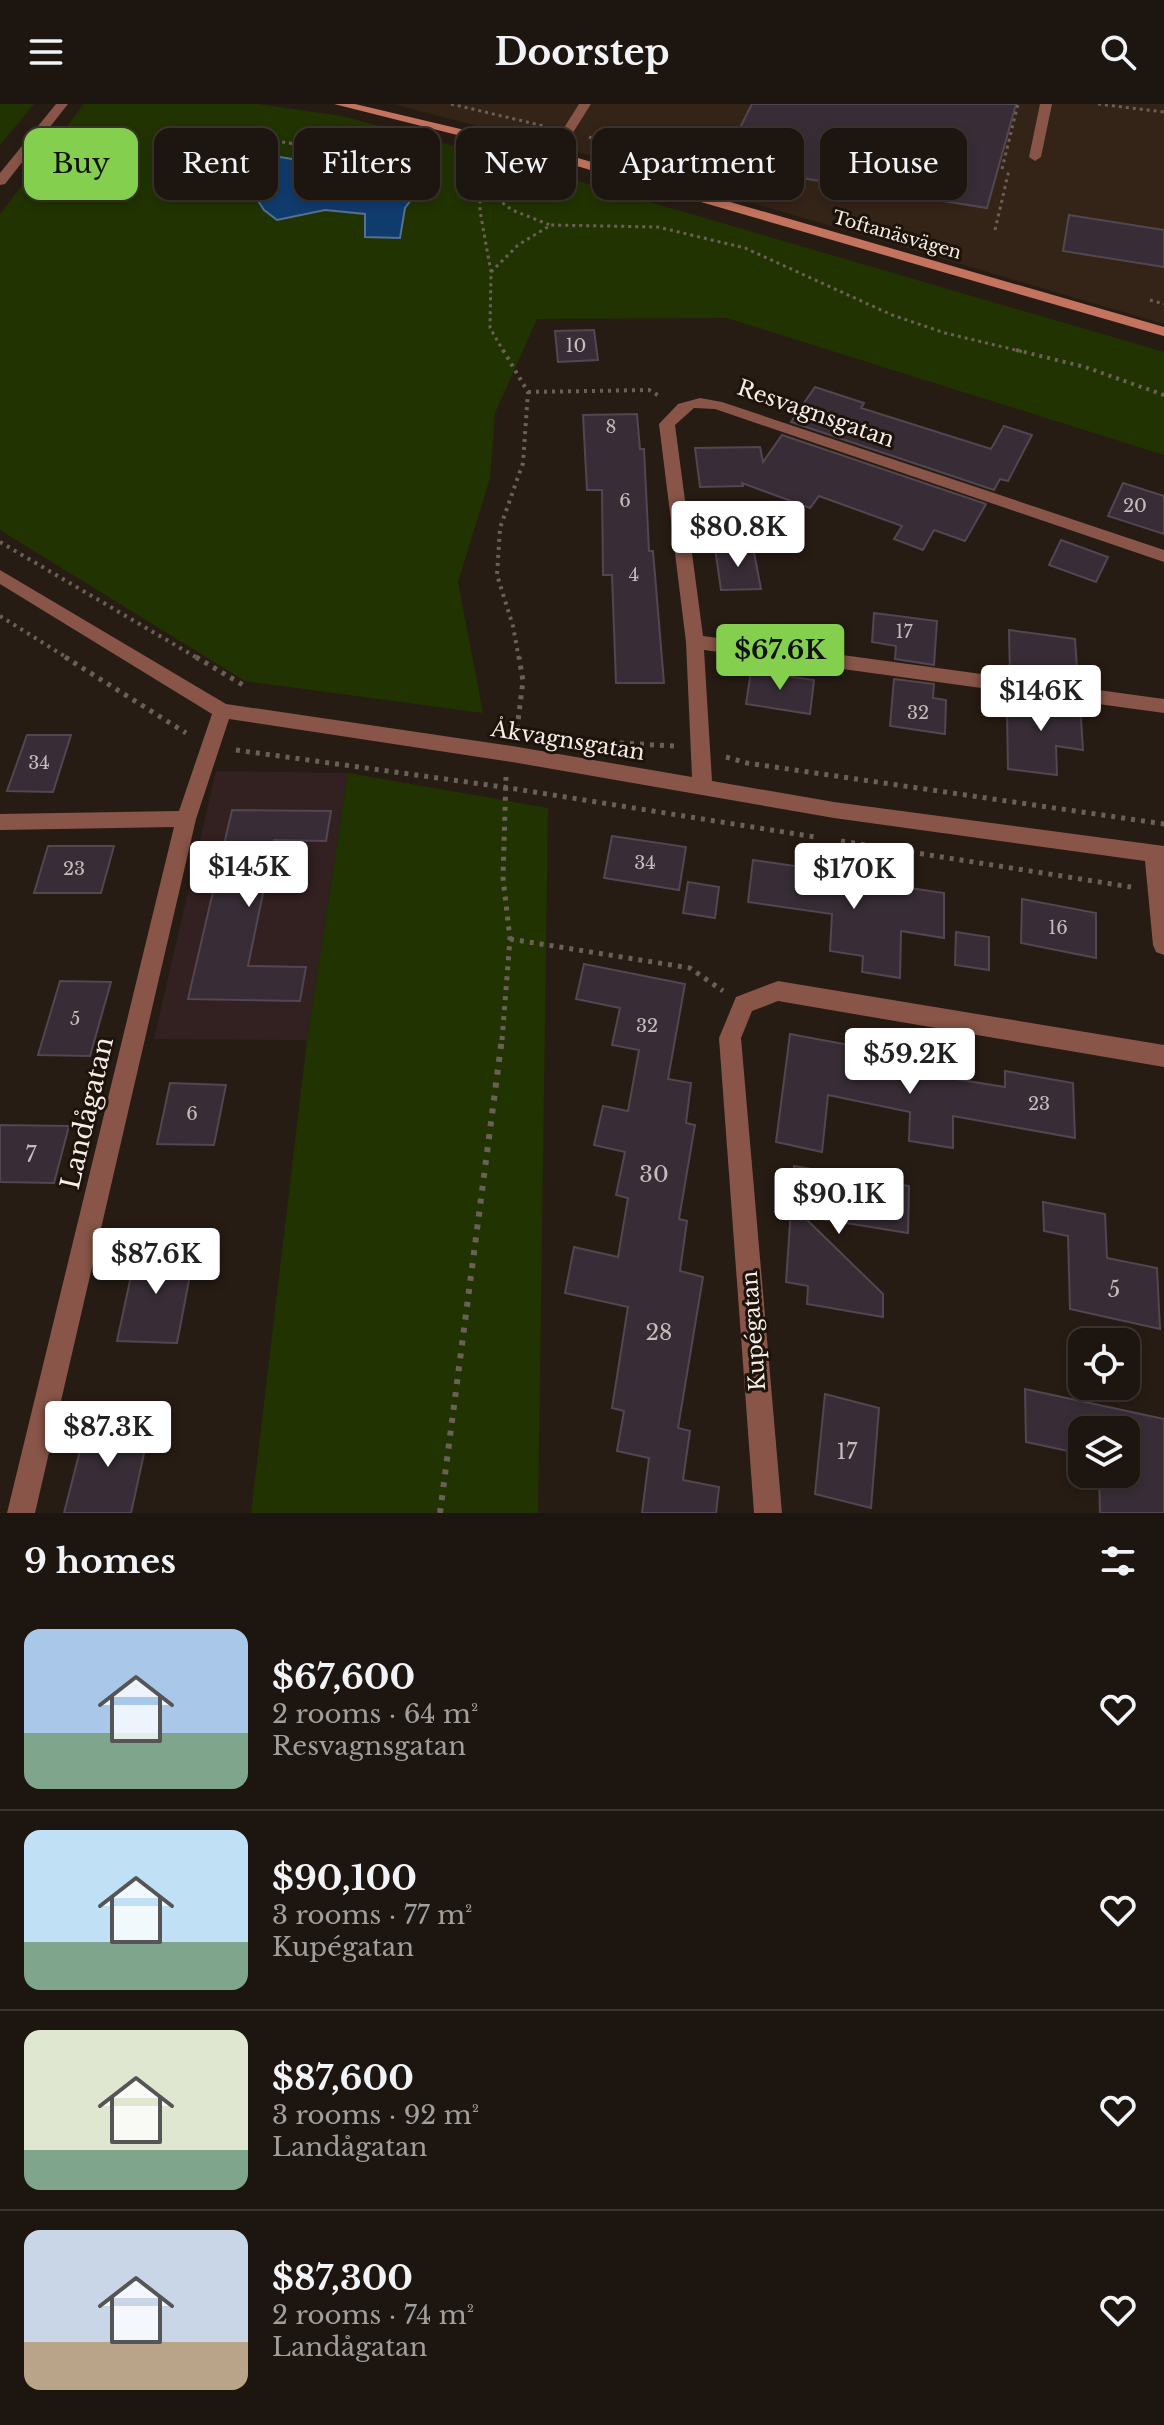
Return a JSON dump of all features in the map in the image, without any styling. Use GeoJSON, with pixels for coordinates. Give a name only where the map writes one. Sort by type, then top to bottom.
{"type":"FeatureCollection","features":[{"type":"Feature","properties":{"kind":"street"},"geometry":{"type":"LineString","coordinates":[[0,181],[62,104]]}},
{"type":"Feature","properties":{"kind":"street","name":"Toftanäsvägen"},"geometry":{"type":"LineString","coordinates":[[340,104],[456,131]]}},
{"type":"Feature","properties":{"kind":"street"},"geometry":{"type":"LineString","coordinates":[[570,128],[585,104]]}},
{"type":"Feature","properties":{"kind":"street"},"geometry":{"type":"LineString","coordinates":[[1035,157],[1046,104]]}},
{"type":"Feature","properties":{"kind":"street","name":"Toftanäsvägen"},"geometry":{"type":"LineString","coordinates":[[576,162],[1164,332]]}},
{"type":"Feature","properties":{"kind":"street","name":"Resvagnsgatan"},"geometry":{"type":"LineString","coordinates":[[680,408],[693,401],[717,405],[1164,556]]}},
{"type":"Feature","properties":{"kind":"street"},"geometry":{"type":"LineString","coordinates":[[680,408],[667,424],[695,642],[702,786]]}},
{"type":"Feature","properties":{"kind":"street","name":"Åkvagnsgatan"},"geometry":{"type":"LineString","coordinates":[[0,576],[222,711],[512,754],[834,810],[1160,854]]}},
{"type":"Feature","properties":{"kind":"street"},"geometry":{"type":"LineString","coordinates":[[695,642],[1164,706]]}},
{"type":"Feature","properties":{"kind":"street","name":"Landågatan"},"geometry":{"type":"LineString","coordinates":[[21,1513],[186,819],[222,711]]}},
{"type":"Feature","properties":{"kind":"street"},"geometry":{"type":"LineString","coordinates":[[0,822],[186,819]]}},
{"type":"Feature","properties":{"kind":"street"},"geometry":{"type":"LineString","coordinates":[[1160,854],[1164,945]]}},
{"type":"Feature","properties":{"kind":"street"},"geometry":{"type":"LineString","coordinates":[[744,1004],[778,991],[1164,1056]]}},
{"type":"Feature","properties":{"kind":"street","name":"Kupégatan"},"geometry":{"type":"LineString","coordinates":[[744,1004],[730,1038],[768,1513]]}},
{"type":"Feature","properties":{"kind":"path"},"geometry":{"type":"LineString","coordinates":[[451,104],[521,120],[513,128]]}},
{"type":"Feature","properties":{"kind":"path"},"geometry":{"type":"LineString","coordinates":[[1002,169],[1018,104]]}},
{"type":"Feature","properties":{"kind":"path"},"geometry":{"type":"LineString","coordinates":[[1098,104],[1164,112]]}},
{"type":"Feature","properties":{"kind":"path"},"geometry":{"type":"LineString","coordinates":[[995,230],[1009,170]]}},
{"type":"Feature","properties":{"kind":"path"},"geometry":{"type":"LineString","coordinates":[[440,1513],[498,1083],[510,939],[503,878],[503,787],[518,726],[523,681],[513,626],[497,575],[500,528],[523,463],[528,392],[490,328],[491,272],[480,200]]}},
{"type":"Feature","properties":{"kind":"path"},"geometry":{"type":"LineString","coordinates":[[497,200],[527,219],[551,225],[658,227],[745,248],[892,315],[945,333],[1085,367],[1164,395]]}},
{"type":"Feature","properties":{"kind":"path"},"geometry":{"type":"LineString","coordinates":[[491,272],[518,245],[551,225]]}},
{"type":"Feature","properties":{"kind":"path"},"geometry":{"type":"LineString","coordinates":[[528,392],[649,390],[680,408]]}},
{"type":"Feature","properties":{"kind":"path"},"geometry":{"type":"LineString","coordinates":[[0,542],[241,685],[256,689]]}},
{"type":"Feature","properties":{"kind":"path"},"geometry":{"type":"LineString","coordinates":[[503,724],[518,726]]}},
{"type":"Feature","properties":{"kind":"path"},"geometry":{"type":"LineString","coordinates":[[609,742],[701,748],[747,763],[1164,824]]}},
{"type":"Feature","properties":{"kind":"path"},"geometry":{"type":"LineString","coordinates":[[510,939],[690,968],[744,1004]]}},
{"type":"Feature","properties":{"kind":"shaded area"},"geometry":{"type":"Polygon","coordinates":[[[393,104],[1164,104],[1164,324],[743,200],[804,200],[804,128],[592,128],[592,156],[576,152],[576,128],[485,128],[393,104]]]}},
{"type":"Feature","properties":{"kind":"shaded area"},"geometry":{"type":"Polygon","coordinates":[[[216,771],[348,773],[307,1040],[154,1039],[216,771]]]}},
{"type":"Feature","properties":{"kind":"green space"},"geometry":{"type":"Polygon","coordinates":[[[0,104],[34,104],[0,145],[0,104]]]}},
{"type":"Feature","properties":{"kind":"green space"},"geometry":{"type":"Polygon","coordinates":[[[84,104],[258,104],[342,116],[387,128],[294,128],[294,200],[440,200],[440,142],[456,147],[456,200],[576,200],[576,181],[592,185],[592,200],[643,200],[1164,352],[1164,455],[727,318],[537,319],[495,413],[490,478],[458,582],[483,713],[245,681],[0,530],[0,214],[24,183],[24,200],[138,200],[138,128],[66,128],[84,104]]]}},
{"type":"Feature","properties":{"kind":"green space"},"geometry":{"type":"Polygon","coordinates":[[[348,773],[548,808],[538,1513],[251,1513],[307,1040],[348,773]]]}},
{"type":"Feature","properties":{"kind":"water"},"geometry":{"type":"Polygon","coordinates":[[[278,158],[294,159],[294,200],[411,200],[405,208],[400,238],[365,237],[365,214],[325,210],[277,220],[258,200],[278,200],[278,158]]]}},
{"type":"Feature","properties":{"kind":"building"},"geometry":{"type":"Polygon","coordinates":[[[752,104],[1016,104],[987,208],[938,200],[967,200],[967,128],[820,128],[820,181],[804,178],[804,128],[740,128],[752,104]]]}},
{"type":"Feature","properties":{"kind":"building"},"geometry":{"type":"Polygon","coordinates":[[[1069,215],[1164,230],[1164,267],[1063,251],[1069,215]]]}},
{"type":"Feature","properties":{"kind":"building"},"geometry":{"type":"Polygon","coordinates":[[[594,330],[598,360],[558,362],[555,331],[594,330]]]}},
{"type":"Feature","properties":{"kind":"building"},"geometry":{"type":"Polygon","coordinates":[[[815,387],[864,403],[861,408],[991,449],[1004,426],[1032,435],[1008,481],[1000,479],[994,490],[791,422],[815,387]]]}},
{"type":"Feature","properties":{"kind":"building"},"geometry":{"type":"Polygon","coordinates":[[[637,414],[640,449],[644,449],[649,551],[653,551],[664,683],[616,683],[612,575],[603,575],[602,490],[587,490],[583,415],[637,414]]]}},
{"type":"Feature","properties":{"kind":"building"},"geometry":{"type":"Polygon","coordinates":[[[782,435],[986,504],[965,541],[934,530],[923,550],[894,539],[902,526],[819,496],[810,508],[742,483],[743,486],[700,487],[695,448],[760,447],[763,462],[782,435]]]}},
{"type":"Feature","properties":{"kind":"building"},"geometry":{"type":"Polygon","coordinates":[[[1123,483],[1164,496],[1164,534],[1108,516],[1123,483]]]}},
{"type":"Feature","properties":{"kind":"building"},"geometry":{"type":"Polygon","coordinates":[[[1061,540],[1108,557],[1096,582],[1049,565],[1061,540]]]}},
{"type":"Feature","properties":{"kind":"building"},"geometry":{"type":"Polygon","coordinates":[[[753,547],[761,589],[721,590],[715,548],[753,547]]]}},
{"type":"Feature","properties":{"kind":"building"},"geometry":{"type":"Polygon","coordinates":[[[874,613],[937,621],[934,665],[895,659],[896,646],[872,642],[874,613]]]}},
{"type":"Feature","properties":{"kind":"building"},"geometry":{"type":"Polygon","coordinates":[[[1009,630],[1075,639],[1078,684],[1010,675],[1009,630]]]}},
{"type":"Feature","properties":{"kind":"building"},"geometry":{"type":"Polygon","coordinates":[[[751,671],[814,680],[810,714],[746,704],[751,671]]]}},
{"type":"Feature","properties":{"kind":"building"},"geometry":{"type":"Polygon","coordinates":[[[894,679],[934,684],[933,698],[946,700],[945,734],[890,726],[894,679]]]}},
{"type":"Feature","properties":{"kind":"building"},"geometry":{"type":"Polygon","coordinates":[[[1011,695],[1080,704],[1083,750],[1056,746],[1057,775],[1008,769],[1007,713],[1011,714],[1011,695]]]}},
{"type":"Feature","properties":{"kind":"building"},"geometry":{"type":"Polygon","coordinates":[[[27,735],[71,735],[53,792],[7,791],[27,735]]]}},
{"type":"Feature","properties":{"kind":"building"},"geometry":{"type":"Polygon","coordinates":[[[232,810],[331,811],[326,841],[274,840],[248,966],[306,967],[300,1001],[188,999],[232,810]]]}},
{"type":"Feature","properties":{"kind":"building"},"geometry":{"type":"Polygon","coordinates":[[[612,836],[686,847],[679,890],[604,878],[612,836]]]}},
{"type":"Feature","properties":{"kind":"building"},"geometry":{"type":"Polygon","coordinates":[[[48,846],[114,846],[101,893],[34,893],[48,846]]]}},
{"type":"Feature","properties":{"kind":"building"},"geometry":{"type":"Polygon","coordinates":[[[753,860],[823,870],[823,875],[944,893],[944,938],[901,931],[900,978],[862,972],[863,956],[830,951],[832,914],[748,902],[753,860]]]}},
{"type":"Feature","properties":{"kind":"building"},"geometry":{"type":"Polygon","coordinates":[[[688,882],[719,887],[715,918],[683,913],[688,882]]]}},
{"type":"Feature","properties":{"kind":"building"},"geometry":{"type":"Polygon","coordinates":[[[1022,899],[1096,913],[1096,958],[1021,943],[1022,899]]]}},
{"type":"Feature","properties":{"kind":"building"},"geometry":{"type":"Polygon","coordinates":[[[956,932],[989,937],[989,970],[955,965],[956,932]]]}},
{"type":"Feature","properties":{"kind":"building"},"geometry":{"type":"Polygon","coordinates":[[[584,964],[685,984],[668,1079],[691,1083],[686,1123],[695,1125],[679,1219],[687,1221],[680,1271],[703,1277],[678,1428],[690,1431],[683,1480],[719,1487],[716,1513],[642,1513],[649,1458],[617,1451],[624,1411],[612,1408],[628,1307],[565,1293],[574,1247],[618,1257],[628,1198],[616,1195],[625,1152],[594,1145],[603,1106],[628,1111],[639,1050],[612,1045],[620,1008],[576,999],[584,964]]]}},
{"type":"Feature","properties":{"kind":"building"},"geometry":{"type":"Polygon","coordinates":[[[60,981],[111,982],[90,1056],[38,1055],[60,981]]]}},
{"type":"Feature","properties":{"kind":"building"},"geometry":{"type":"Polygon","coordinates":[[[790,1034],[876,1050],[874,1066],[1005,1087],[1005,1071],[1073,1083],[1075,1138],[953,1116],[953,1148],[909,1141],[910,1112],[828,1095],[822,1152],[776,1142],[790,1034]]]}},
{"type":"Feature","properties":{"kind":"building"},"geometry":{"type":"Polygon","coordinates":[[[170,1083],[226,1085],[214,1145],[157,1144],[170,1083]]]}},
{"type":"Feature","properties":{"kind":"building"},"geometry":{"type":"Polygon","coordinates":[[[0,1125],[69,1126],[54,1183],[0,1182],[0,1125]]]}},
{"type":"Feature","properties":{"kind":"building"},"geometry":{"type":"Polygon","coordinates":[[[794,1166],[909,1186],[908,1233],[803,1216],[883,1294],[883,1317],[807,1304],[808,1286],[786,1282],[794,1166]]]}},
{"type":"Feature","properties":{"kind":"building"},"geometry":{"type":"Polygon","coordinates":[[[1043,1202],[1105,1214],[1107,1258],[1157,1268],[1160,1329],[1070,1309],[1068,1236],[1044,1231],[1043,1202]]]}},
{"type":"Feature","properties":{"kind":"building"},"geometry":{"type":"Polygon","coordinates":[[[137,1248],[195,1249],[177,1343],[117,1341],[137,1248]]]}},
{"type":"Feature","properties":{"kind":"building"},"geometry":{"type":"Polygon","coordinates":[[[1025,1389],[1164,1419],[1164,1513],[1100,1513],[1099,1488],[1140,1488],[1140,1416],[1068,1416],[1068,1451],[1026,1442],[1025,1389]]]}},
{"type":"Feature","properties":{"kind":"building"},"geometry":{"type":"Polygon","coordinates":[[[825,1394],[879,1408],[871,1508],[815,1494],[825,1394]]]}},
{"type":"Feature","properties":{"kind":"building"},"geometry":{"type":"Polygon","coordinates":[[[87,1423],[150,1426],[131,1513],[64,1513],[87,1423]]]}}]}
